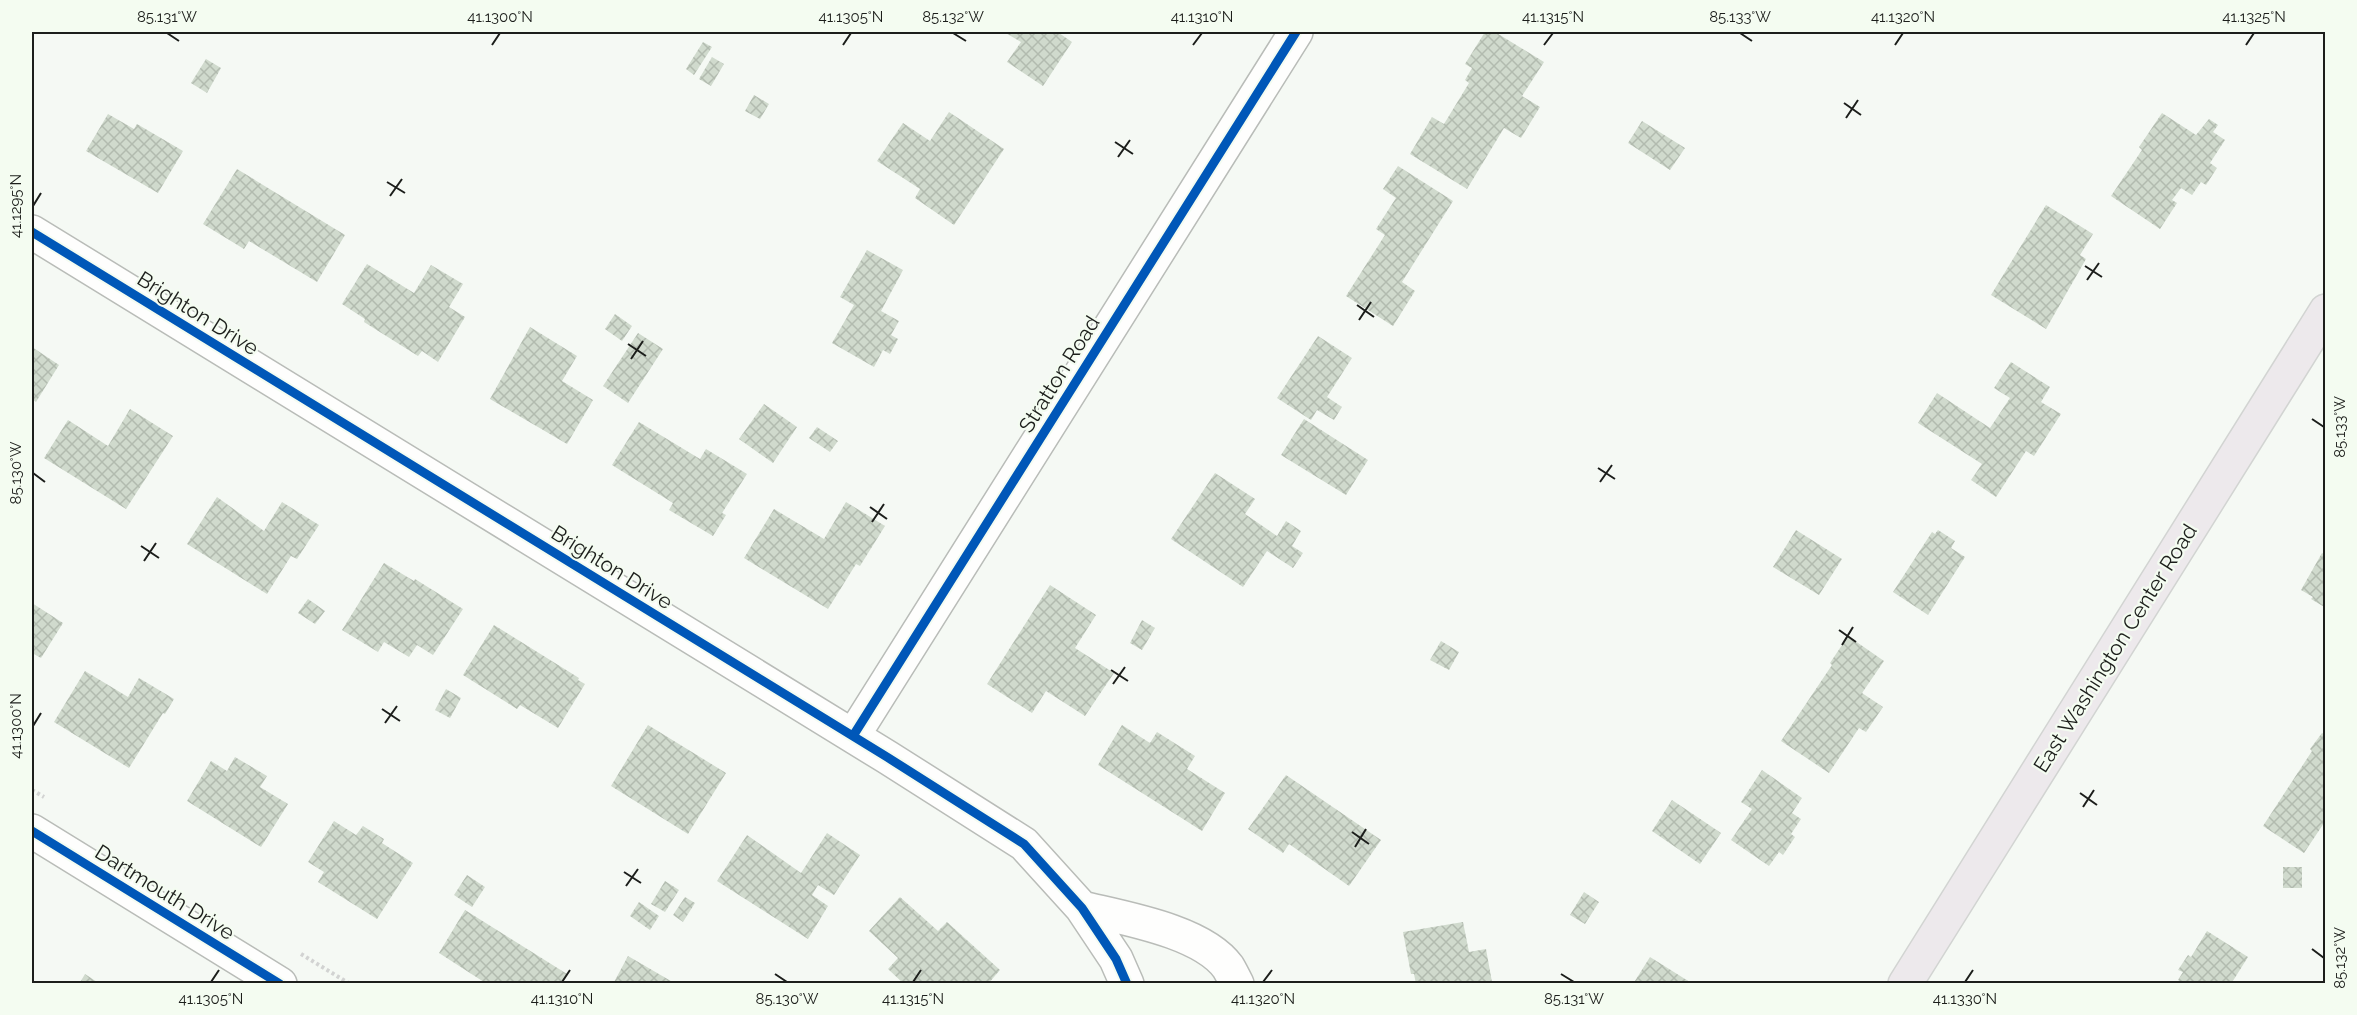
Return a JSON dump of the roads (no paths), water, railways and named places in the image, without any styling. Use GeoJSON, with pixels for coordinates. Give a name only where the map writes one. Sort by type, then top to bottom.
{"type":"FeatureCollection","features":[{"type":"Feature","properties":{"kind":"main road","name":"East Washington Center Road"},"geometry":{"type":"LineString","coordinates":[[1905,984],[2325,311]]}},
{"type":"Feature","properties":{"kind":"street","name":"Stratton Road"},"geometry":{"type":"LineString","coordinates":[[853,736],[1296,32]]}},
{"type":"Feature","properties":{"kind":"street","name":"Brighton Drive"},"geometry":{"type":"LineString","coordinates":[[32,232],[853,736],[1024,844],[1082,908],[1116,959],[1127,984]]}},
{"type":"Feature","properties":{"kind":"street","name":"Dartmouth Drive"},"geometry":{"type":"LineString","coordinates":[[32,831],[280,984]]}},
{"type":"Feature","properties":{"kind":"street"},"geometry":{"type":"LineString","coordinates":[[1082,908],[1161,927],[1206,947],[1227,966],[1237,984]]}}]}
